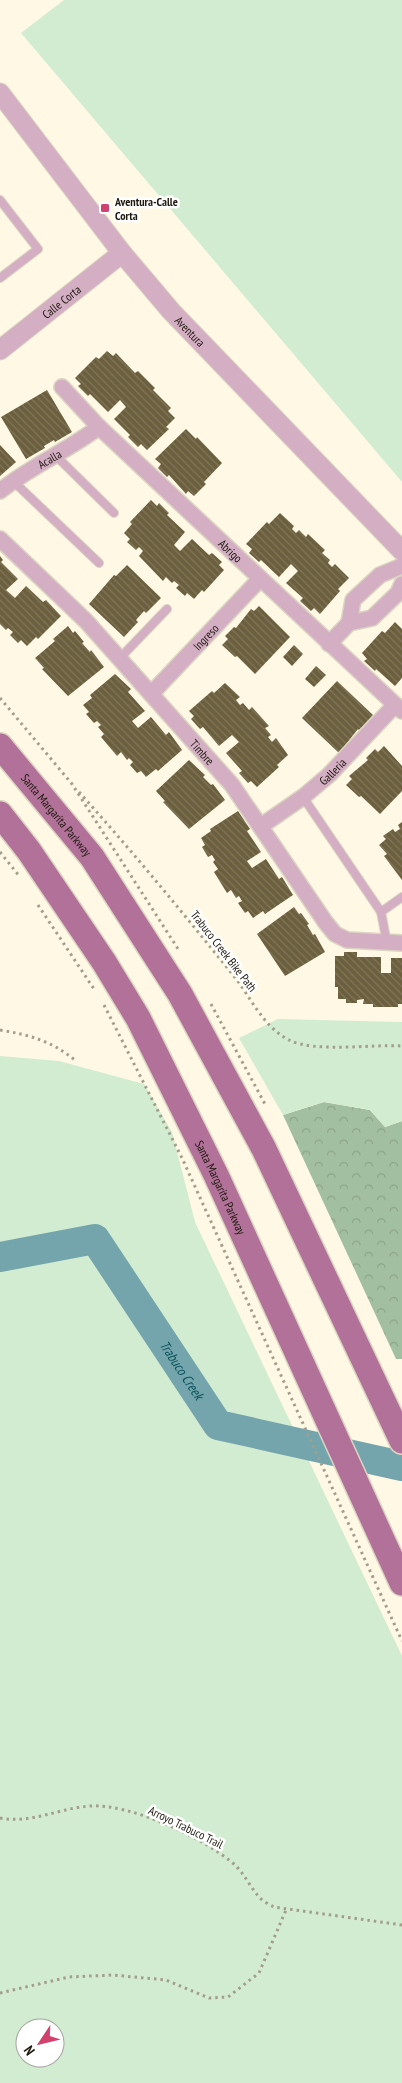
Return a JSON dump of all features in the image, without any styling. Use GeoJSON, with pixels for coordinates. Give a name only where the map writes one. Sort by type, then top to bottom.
{"type":"FeatureCollection","features":[{"type":"Feature","properties":{"kind":"main road","name":"Santa Margarita Parkway"},"geometry":{"type":"LineString","coordinates":[[0,746],[92,857],[180,994],[264,1149],[402,1441]]}},
{"type":"Feature","properties":{"kind":"main road","name":"Santa Margarita Parkway"},"geometry":{"type":"LineString","coordinates":[[0,814],[46,875],[104,962],[138,1018],[216,1175],[402,1583]]}},
{"type":"Feature","properties":{"kind":"street","name":"Aventura"},"geometry":{"type":"LineString","coordinates":[[0,93],[122,253],[171,311],[402,551]]}},
{"type":"Feature","properties":{"kind":"street","name":"Calle Corta"},"geometry":{"type":"LineString","coordinates":[[0,350],[122,253]]}},
{"type":"Feature","properties":{"kind":"street","name":"Abrigo"},"geometry":{"type":"LineString","coordinates":[[62,387],[99,427],[399,708]]}},
{"type":"Feature","properties":{"kind":"street","name":"Acalla"},"geometry":{"type":"LineString","coordinates":[[0,491],[13,480],[99,427]]}},
{"type":"Feature","properties":{"kind":"street","name":"Timbre"},"geometry":{"type":"LineString","coordinates":[[0,539],[86,621],[232,785],[335,934],[347,940],[395,943]]}},
{"type":"Feature","properties":{"kind":"street"},"geometry":{"type":"LineString","coordinates":[[329,644],[349,623],[353,600],[380,575],[402,566]]}},
{"type":"Feature","properties":{"kind":"street","name":"Ingreso"},"geometry":{"type":"LineString","coordinates":[[151,694],[260,579]]}},
{"type":"Feature","properties":{"kind":"street"},"geometry":{"type":"LineString","coordinates":[[349,623],[372,618],[398,593],[402,584]]}},
{"type":"Feature","properties":{"kind":"street","name":"Galleria"},"geometry":{"type":"LineString","coordinates":[[261,826],[304,797],[399,708]]}},
{"type":"Feature","properties":{"kind":"lane"},"geometry":{"type":"LineString","coordinates":[[0,200],[38,249],[0,278]]}},
{"type":"Feature","properties":{"kind":"lane"},"geometry":{"type":"LineString","coordinates":[[54,454],[114,513]]}},
{"type":"Feature","properties":{"kind":"lane"},"geometry":{"type":"LineString","coordinates":[[13,480],[99,563]]}},
{"type":"Feature","properties":{"kind":"lane"},"geometry":{"type":"LineString","coordinates":[[119,658],[166,609]]}},
{"type":"Feature","properties":{"kind":"lane"},"geometry":{"type":"LineString","coordinates":[[304,797],[381,912],[395,943]]}},
{"type":"Feature","properties":{"kind":"lane"},"geometry":{"type":"LineString","coordinates":[[381,912],[402,897]]}},
{"type":"Feature","properties":{"kind":"path","name":"Trabuco Creek Bike Path"},"geometry":{"type":"LineString","coordinates":[[72,784],[121,838],[237,979],[271,1028],[290,1040],[311,1046],[402,1046]]}},
{"type":"Feature","properties":{"kind":"path"},"geometry":{"type":"LineString","coordinates":[[0,852],[21,879]]}},
{"type":"Feature","properties":{"kind":"path"},"geometry":{"type":"LineString","coordinates":[[37,903],[96,992]]}},
{"type":"Feature","properties":{"kind":"path"},"geometry":{"type":"LineString","coordinates":[[102,1000],[182,1158],[402,1641]]}},
{"type":"Feature","properties":{"kind":"path"},"geometry":{"type":"LineString","coordinates":[[0,1030],[44,1040],[76,1061]]}},
{"type":"Feature","properties":{"kind":"path","name":"Arroyo Trabuco Trail"},"geometry":{"type":"LineString","coordinates":[[0,1818],[23,1819],[91,1806],[137,1813],[159,1821],[220,1852],[237,1867],[261,1899],[274,1907],[402,1925]]}},
{"type":"Feature","properties":{"kind":"path"},"geometry":{"type":"LineString","coordinates":[[0,1993],[69,1977],[112,1975],[166,1980],[209,1998],[228,1997],[259,1973],[286,1910]]}},
{"type":"Feature","properties":{"kind":"green space"},"geometry":{"type":"Polygon","coordinates":[[[64,0],[402,0],[402,482],[21,33],[64,0]]]}},
{"type":"Feature","properties":{"kind":"green space"},"geometry":{"type":"Polygon","coordinates":[[[278,1019],[402,1022],[402,1121],[385,1127],[370,1110],[324,1102],[283,1115],[239,1038],[278,1019]]]}},
{"type":"Feature","properties":{"kind":"green space"},"geometry":{"type":"Polygon","coordinates":[[[0,1056],[59,1061],[144,1084],[172,1132],[195,1222],[402,1656],[402,2083],[0,2083],[0,1056]]]}},
{"type":"Feature","properties":{"kind":"green space"},"geometry":{"type":"Polygon","coordinates":[[[324,1102],[370,1110],[385,1127],[402,1121],[402,1359],[396,1359],[283,1115],[324,1102]]]}},
{"type":"Feature","properties":{"kind":"building"},"geometry":{"type":"Polygon","coordinates":[[[107,351],[113,356],[116,353],[135,373],[138,371],[171,408],[168,411],[175,418],[166,427],[169,429],[147,450],[141,444],[138,447],[128,437],[130,435],[114,419],[126,407],[120,400],[108,412],[90,394],[88,396],[78,386],[81,384],[75,378],[96,357],[99,359],[107,351]]]}},
{"type":"Feature","properties":{"kind":"building"},"geometry":{"type":"Polygon","coordinates":[[[47,390],[72,432],[55,442],[54,440],[44,446],[45,448],[26,459],[1,417],[47,390]]]}},
{"type":"Feature","properties":{"kind":"building"},"geometry":{"type":"Polygon","coordinates":[[[186,429],[196,439],[197,437],[222,463],[194,496],[188,491],[186,494],[169,475],[167,477],[158,468],[161,464],[155,459],[186,429]]]}},
{"type":"Feature","properties":{"kind":"building"},"geometry":{"type":"Polygon","coordinates":[[[0,445],[16,462],[0,476],[0,445]]]}},
{"type":"Feature","properties":{"kind":"building"},"geometry":{"type":"Polygon","coordinates":[[[151,500],[157,506],[159,503],[169,513],[167,515],[185,532],[174,545],[180,551],[192,539],[209,555],[212,553],[222,562],[219,565],[224,570],[204,592],[202,590],[194,599],[187,593],[185,596],[176,588],[179,585],[174,581],[172,583],[166,577],[163,581],[139,556],[143,551],[139,547],[136,550],[127,542],[130,539],[124,533],[132,524],[130,522],[151,500]]]}},
{"type":"Feature","properties":{"kind":"building"},"geometry":{"type":"Polygon","coordinates":[[[280,513],[294,526],[292,529],[296,533],[299,530],[306,537],[308,534],[325,550],[322,553],[330,560],[328,563],[332,567],[335,564],[349,578],[338,589],[340,591],[320,614],[314,608],[311,611],[300,601],[303,598],[286,583],[298,571],[291,564],[279,577],[261,560],[259,562],[249,553],[252,549],[246,544],[267,522],[269,524],[280,513]]]}},
{"type":"Feature","properties":{"kind":"building"},"geometry":{"type":"Polygon","coordinates":[[[0,556],[3,560],[1,562],[18,579],[6,590],[15,598],[26,586],[43,602],[46,600],[61,616],[38,639],[36,637],[27,646],[21,640],[18,643],[10,635],[13,632],[8,628],[6,630],[0,624],[0,556]]]}},
{"type":"Feature","properties":{"kind":"building"},"geometry":{"type":"Polygon","coordinates":[[[127,565],[161,598],[146,613],[144,611],[136,620],[138,622],[124,637],[89,604],[114,575],[116,576],[127,565]]]}},
{"type":"Feature","properties":{"kind":"building"},"geometry":{"type":"Polygon","coordinates":[[[259,606],[290,637],[255,674],[237,656],[235,657],[222,645],[228,639],[225,636],[234,627],[236,628],[251,609],[254,611],[259,606]]]}},
{"type":"Feature","properties":{"kind":"building"},"geometry":{"type":"Polygon","coordinates":[[[395,622],[402,629],[402,678],[395,686],[364,661],[367,659],[362,653],[382,631],[385,633],[395,622]]]}},
{"type":"Feature","properties":{"kind":"building"},"geometry":{"type":"Polygon","coordinates":[[[68,626],[73,633],[75,631],[84,642],[82,643],[90,652],[91,650],[104,667],[68,696],[42,669],[44,668],[35,658],[55,641],[53,639],[68,626]]]}},
{"type":"Feature","properties":{"kind":"building"},"geometry":{"type":"Polygon","coordinates":[[[294,645],[303,654],[292,666],[283,657],[294,645]]]}},
{"type":"Feature","properties":{"kind":"building"},"geometry":{"type":"Polygon","coordinates":[[[316,666],[326,675],[314,687],[305,679],[316,666]]]}},
{"type":"Feature","properties":{"kind":"building"},"geometry":{"type":"Polygon","coordinates":[[[115,674],[131,689],[128,692],[145,711],[132,721],[138,728],[151,717],[166,735],[169,732],[182,750],[158,771],[156,769],[146,777],[141,771],[137,773],[130,765],[133,762],[129,758],[127,760],[121,752],[117,756],[101,737],[104,734],[98,727],[101,725],[97,721],[94,723],[86,714],[89,712],[83,705],[92,698],[90,695],[115,674]]]}},
{"type":"Feature","properties":{"kind":"building"},"geometry":{"type":"Polygon","coordinates":[[[337,681],[373,715],[358,729],[339,753],[302,718],[337,681]]]}},
{"type":"Feature","properties":{"kind":"building"},"geometry":{"type":"Polygon","coordinates":[[[225,683],[240,697],[236,700],[240,705],[243,703],[249,710],[252,707],[269,726],[265,728],[271,735],[268,737],[272,742],[276,738],[288,755],[277,765],[279,767],[257,787],[251,781],[248,783],[239,773],[242,771],[226,753],[239,742],[232,735],[219,746],[203,727],[200,729],[191,719],[194,716],[189,711],[212,691],[214,693],[225,683]]]}},
{"type":"Feature","properties":{"kind":"building"},"geometry":{"type":"Polygon","coordinates":[[[384,746],[402,766],[402,791],[380,814],[346,785],[352,779],[349,776],[368,760],[366,758],[375,749],[378,752],[384,746]]]}},
{"type":"Feature","properties":{"kind":"building"},"geometry":{"type":"Polygon","coordinates":[[[189,760],[205,775],[203,777],[211,785],[213,784],[225,800],[189,829],[163,802],[165,801],[156,791],[189,760]]]}},
{"type":"Feature","properties":{"kind":"building"},"geometry":{"type":"Polygon","coordinates":[[[238,811],[250,829],[247,831],[261,852],[247,861],[252,868],[266,859],[279,879],[282,877],[293,895],[265,914],[263,911],[253,918],[248,911],[245,913],[238,903],[242,901],[239,896],[236,898],[231,890],[227,893],[214,872],[218,869],[213,862],[215,860],[212,855],[208,857],[202,847],[205,845],[201,838],[211,831],[210,829],[238,811]]]}},
{"type":"Feature","properties":{"kind":"building"},"geometry":{"type":"Polygon","coordinates":[[[402,822],[402,880],[384,856],[387,854],[379,845],[386,839],[383,836],[393,829],[395,832],[400,829],[398,825],[402,822]]]}},
{"type":"Feature","properties":{"kind":"building"},"geometry":{"type":"Polygon","coordinates":[[[294,907],[309,924],[307,925],[313,935],[315,934],[325,952],[285,976],[257,934],[294,907]]]}},
{"type":"Feature","properties":{"kind":"building"},"geometry":{"type":"Polygon","coordinates":[[[344,952],[357,952],[357,957],[381,957],[381,973],[391,973],[391,958],[402,958],[402,1004],[398,1004],[398,1007],[373,1007],[373,1004],[363,1004],[364,999],[357,1000],[357,1003],[346,1003],[346,999],[338,999],[338,987],[335,987],[335,956],[344,956],[344,952]]]}},
{"type":"Feature","properties":{"kind":"waterway","name":"Trabuco Creek"},"geometry":{"type":"LineString","coordinates":[[0,1257],[95,1239],[218,1425],[402,1466]]}},
{"type":"Feature","properties":{"kind":"place","name":"Aventura-Calle Corta"},"geometry":{"type":"Point","coordinates":[105,208]}}]}
